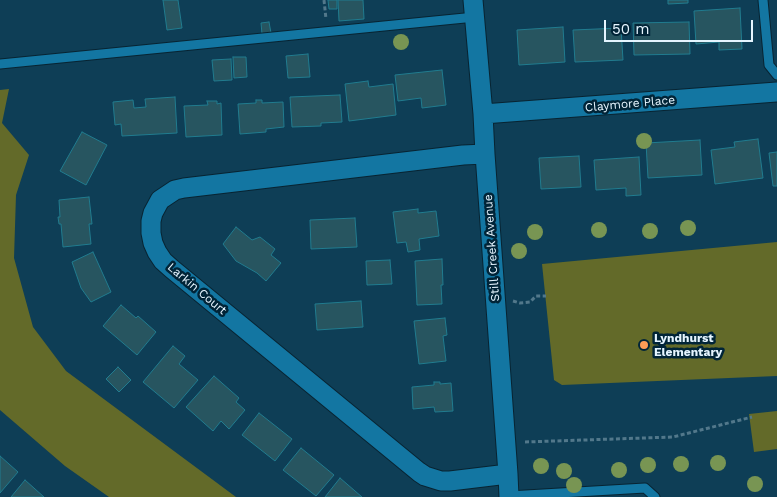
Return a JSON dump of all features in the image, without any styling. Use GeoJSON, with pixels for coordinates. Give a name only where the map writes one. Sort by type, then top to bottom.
{"type":"FeatureCollection","features":[{"type":"Feature","properties":{"kind":"street","name":"Still Creek Avenue"},"geometry":{"type":"LineString","coordinates":[[474,9],[509,497]]}},
{"type":"Feature","properties":{"kind":"street","name":"Claymore Place"},"geometry":{"type":"LineString","coordinates":[[483,114],[777,92]]}},
{"type":"Feature","properties":{"kind":"street","name":"Larkin Court"},"geometry":{"type":"LineString","coordinates":[[485,154],[463,155],[174,190],[160,200],[153,213],[151,233],[157,252],[172,269],[419,472],[425,476],[450,481],[508,474]]}},
{"type":"Feature","properties":{"kind":"lane"},"geometry":{"type":"LineString","coordinates":[[763,0],[769,65],[777,75]]}},
{"type":"Feature","properties":{"kind":"lane"},"geometry":{"type":"LineString","coordinates":[[0,64],[474,9]]}},
{"type":"Feature","properties":{"kind":"lane"},"geometry":{"type":"LineString","coordinates":[[509,497],[646,488],[655,497]]}},
{"type":"Feature","properties":{"kind":"path"},"geometry":{"type":"LineString","coordinates":[[510,301],[530,302],[536,296],[546,296]]}},
{"type":"Feature","properties":{"kind":"path"},"geometry":{"type":"LineString","coordinates":[[520,442],[673,437],[752,417]]}},
{"type":"Feature","properties":{"kind":"green space"},"geometry":{"type":"Polygon","coordinates":[[[9,89],[2,123],[29,155],[16,195],[14,258],[33,327],[66,371],[236,497],[109,497],[65,466],[0,410],[0,90],[9,89]]]}},
{"type":"Feature","properties":{"kind":"green space"},"geometry":{"type":"Polygon","coordinates":[[[777,242],[777,376],[562,385],[554,380],[542,264],[777,242]]]}},
{"type":"Feature","properties":{"kind":"green space"},"geometry":{"type":"Polygon","coordinates":[[[777,411],[777,449],[754,452],[749,414],[777,411]]]}},
{"type":"Feature","properties":{"kind":"building"},"geometry":{"type":"Polygon","coordinates":[[[163,0],[178,0],[182,28],[167,30],[163,0]]]}},
{"type":"Feature","properties":{"kind":"building"},"geometry":{"type":"Polygon","coordinates":[[[328,0],[337,0],[337,9],[329,9],[328,0]]]}},
{"type":"Feature","properties":{"kind":"building"},"geometry":{"type":"Polygon","coordinates":[[[338,0],[363,0],[364,19],[339,21],[338,0]]]}},
{"type":"Feature","properties":{"kind":"building"},"geometry":{"type":"Polygon","coordinates":[[[668,0],[688,0],[688,3],[668,4],[668,0]]]}},
{"type":"Feature","properties":{"kind":"building"},"geometry":{"type":"Polygon","coordinates":[[[740,8],[742,49],[719,50],[719,42],[696,44],[694,11],[740,8]]]}},
{"type":"Feature","properties":{"kind":"building"},"geometry":{"type":"Polygon","coordinates":[[[269,22],[271,33],[262,34],[261,23],[269,22]]]}},
{"type":"Feature","properties":{"kind":"building"},"geometry":{"type":"Polygon","coordinates":[[[689,22],[690,54],[634,55],[633,23],[689,22]]]}},
{"type":"Feature","properties":{"kind":"building"},"geometry":{"type":"Polygon","coordinates":[[[563,27],[565,62],[519,65],[517,30],[563,27]]]}},
{"type":"Feature","properties":{"kind":"building"},"geometry":{"type":"Polygon","coordinates":[[[621,28],[623,60],[575,62],[573,30],[621,28]]]}},
{"type":"Feature","properties":{"kind":"building"},"geometry":{"type":"Polygon","coordinates":[[[308,54],[310,77],[288,78],[286,56],[308,54]]]}},
{"type":"Feature","properties":{"kind":"building"},"geometry":{"type":"Polygon","coordinates":[[[233,57],[246,57],[247,77],[234,78],[233,57]]]}},
{"type":"Feature","properties":{"kind":"building"},"geometry":{"type":"Polygon","coordinates":[[[231,59],[232,80],[214,81],[212,60],[231,59]]]}},
{"type":"Feature","properties":{"kind":"building"},"geometry":{"type":"Polygon","coordinates":[[[442,70],[446,105],[422,108],[421,98],[398,101],[395,75],[442,70]]]}},
{"type":"Feature","properties":{"kind":"building"},"geometry":{"type":"Polygon","coordinates":[[[368,81],[369,87],[393,84],[396,115],[349,121],[345,84],[368,81]]]}},
{"type":"Feature","properties":{"kind":"building"},"geometry":{"type":"Polygon","coordinates":[[[340,95],[342,122],[321,123],[321,126],[292,127],[290,97],[340,95]]]}},
{"type":"Feature","properties":{"kind":"building"},"geometry":{"type":"Polygon","coordinates":[[[175,97],[177,133],[122,136],[121,124],[115,125],[113,102],[133,100],[134,108],[146,107],[145,99],[175,97]]]}},
{"type":"Feature","properties":{"kind":"building"},"geometry":{"type":"Polygon","coordinates":[[[256,100],[262,100],[262,103],[283,102],[284,127],[266,129],[266,132],[240,134],[238,104],[256,103],[256,100]]]}},
{"type":"Feature","properties":{"kind":"building"},"geometry":{"type":"Polygon","coordinates":[[[207,101],[217,101],[217,104],[221,103],[222,135],[186,137],[184,106],[208,105],[207,101]]]}},
{"type":"Feature","properties":{"kind":"building"},"geometry":{"type":"Polygon","coordinates":[[[82,132],[107,145],[86,185],[60,171],[82,132]]]}},
{"type":"Feature","properties":{"kind":"building"},"geometry":{"type":"Polygon","coordinates":[[[758,139],[763,178],[715,184],[711,150],[735,147],[734,142],[758,139]]]}},
{"type":"Feature","properties":{"kind":"building"},"geometry":{"type":"Polygon","coordinates":[[[700,140],[702,175],[648,178],[646,143],[700,140]]]}},
{"type":"Feature","properties":{"kind":"building"},"geometry":{"type":"Polygon","coordinates":[[[777,152],[777,186],[773,186],[769,153],[777,152]]]}},
{"type":"Feature","properties":{"kind":"building"},"geometry":{"type":"Polygon","coordinates":[[[579,156],[581,187],[541,189],[539,158],[579,156]]]}},
{"type":"Feature","properties":{"kind":"building"},"geometry":{"type":"Polygon","coordinates":[[[639,157],[641,195],[626,196],[626,188],[596,190],[594,160],[639,157]]]}},
{"type":"Feature","properties":{"kind":"building"},"geometry":{"type":"Polygon","coordinates":[[[89,197],[92,224],[89,224],[91,244],[63,247],[61,224],[59,224],[58,217],[60,217],[59,200],[89,197]]]}},
{"type":"Feature","properties":{"kind":"building"},"geometry":{"type":"Polygon","coordinates":[[[418,209],[418,213],[436,211],[439,236],[419,239],[420,250],[408,252],[406,242],[397,243],[393,212],[418,209]]]}},
{"type":"Feature","properties":{"kind":"building"},"geometry":{"type":"Polygon","coordinates":[[[355,218],[357,247],[311,249],[310,220],[355,218]]]}},
{"type":"Feature","properties":{"kind":"building"},"geometry":{"type":"Polygon","coordinates":[[[236,227],[252,240],[260,237],[275,249],[271,255],[281,263],[266,281],[257,273],[236,261],[223,244],[236,227]]]}},
{"type":"Feature","properties":{"kind":"building"},"geometry":{"type":"Polygon","coordinates":[[[93,252],[111,292],[91,302],[81,288],[72,262],[93,252]]]}},
{"type":"Feature","properties":{"kind":"building"},"geometry":{"type":"Polygon","coordinates":[[[442,259],[442,304],[417,305],[415,261],[442,259]]]}},
{"type":"Feature","properties":{"kind":"building"},"geometry":{"type":"Polygon","coordinates":[[[390,260],[392,284],[367,285],[366,261],[390,260]]]}},
{"type":"Feature","properties":{"kind":"building"},"geometry":{"type":"Polygon","coordinates":[[[361,301],[363,327],[317,330],[315,304],[361,301]]]}},
{"type":"Feature","properties":{"kind":"building"},"geometry":{"type":"Polygon","coordinates":[[[121,305],[136,318],[138,316],[156,332],[137,355],[103,326],[121,305]]]}},
{"type":"Feature","properties":{"kind":"building"},"geometry":{"type":"Polygon","coordinates":[[[445,318],[447,335],[443,336],[446,361],[419,364],[414,321],[445,318]]]}},
{"type":"Feature","properties":{"kind":"building"},"geometry":{"type":"Polygon","coordinates":[[[173,346],[185,356],[179,364],[198,380],[174,408],[143,382],[173,346]]]}},
{"type":"Feature","properties":{"kind":"building"},"geometry":{"type":"Polygon","coordinates":[[[118,367],[131,380],[119,392],[106,379],[118,367]]]}},
{"type":"Feature","properties":{"kind":"building"},"geometry":{"type":"Polygon","coordinates":[[[214,376],[239,398],[236,402],[245,410],[229,429],[221,421],[213,431],[186,407],[214,376]]]}},
{"type":"Feature","properties":{"kind":"building"},"geometry":{"type":"Polygon","coordinates":[[[434,382],[440,382],[440,384],[451,383],[453,411],[435,412],[434,407],[413,409],[412,387],[434,385],[434,382]]]}},
{"type":"Feature","properties":{"kind":"building"},"geometry":{"type":"Polygon","coordinates":[[[259,413],[292,439],[275,461],[242,435],[259,413]]]}},
{"type":"Feature","properties":{"kind":"building"},"geometry":{"type":"Polygon","coordinates":[[[301,448],[334,475],[316,496],[283,470],[301,448]]]}},
{"type":"Feature","properties":{"kind":"building"},"geometry":{"type":"Polygon","coordinates":[[[0,456],[18,472],[0,493],[0,456]]]}},
{"type":"Feature","properties":{"kind":"building"},"geometry":{"type":"Polygon","coordinates":[[[340,478],[362,497],[325,497],[340,478]]]}},
{"type":"Feature","properties":{"kind":"building"},"geometry":{"type":"Polygon","coordinates":[[[25,480],[44,497],[11,497],[25,480]]]}},
{"type":"Feature","properties":{"kind":"place","name":"Lyndhurst Elementary"},"geometry":{"type":"Point","coordinates":[644,345]}}]}
